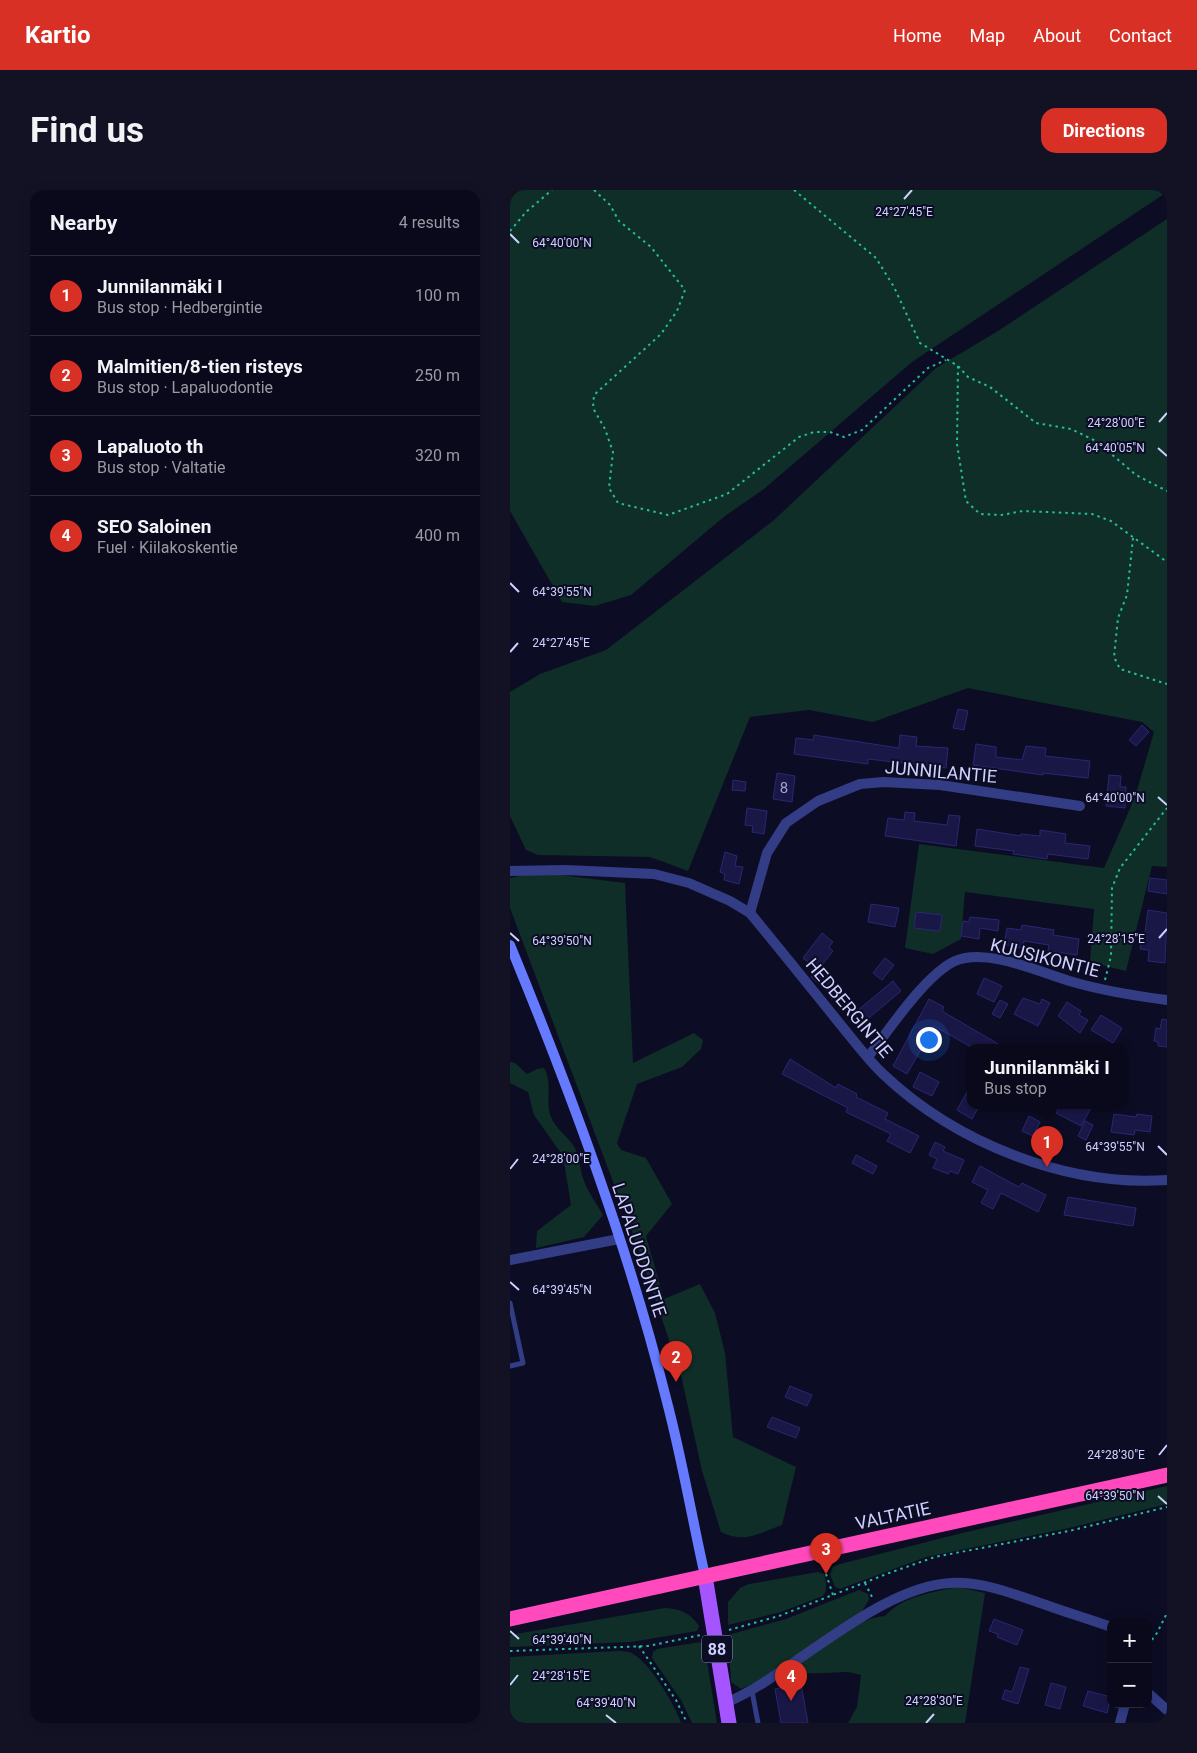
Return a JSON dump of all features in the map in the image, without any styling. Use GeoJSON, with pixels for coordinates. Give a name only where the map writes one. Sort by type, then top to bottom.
{"type":"FeatureCollection","features":[{"type":"Feature","properties":{"kind":"highway","name":"VALTATIE"},"geometry":{"type":"LineString","coordinates":[[510,1619],[1167,1476]]}},
{"type":"Feature","properties":{"kind":"main road","name":"LAPALUODONTIE"},"geometry":{"type":"LineString","coordinates":[[510,945],[588,1147],[619,1239],[667,1403],[705,1576]]}},
{"type":"Feature","properties":{"kind":"main road","name":"88"},"geometry":{"type":"LineString","coordinates":[[705,1576],[729,1723]]}},
{"type":"Feature","properties":{"kind":"street","name":"JUNNILANTIE"},"geometry":{"type":"LineString","coordinates":[[750,913],[767,852],[786,823],[818,800],[860,784],[884,782],[940,785],[1080,806]]}},
{"type":"Feature","properties":{"kind":"street","name":"HEDBERGINTIE"},"geometry":{"type":"LineString","coordinates":[[510,871],[654,874],[689,883],[730,901],[750,913],[882,1073],[939,1116],[1009,1154],[1055,1169],[1096,1178],[1167,1180]]}},
{"type":"Feature","properties":{"kind":"street","name":"KUUSIKONTIE"},"geometry":{"type":"LineString","coordinates":[[868,1057],[938,972],[955,961],[984,958],[1002,961],[1102,990],[1167,1000]]}},
{"type":"Feature","properties":{"kind":"street"},"geometry":{"type":"LineString","coordinates":[[510,1260],[619,1239]]}},
{"type":"Feature","properties":{"kind":"street"},"geometry":{"type":"LineString","coordinates":[[726,1702],[752,1691],[823,1642],[877,1608],[920,1589],[951,1583],[964,1583],[1000,1590],[1107,1626]]}},
{"type":"Feature","properties":{"kind":"street"},"geometry":{"type":"LineString","coordinates":[[1152,1697],[1167,1710]]}},
{"type":"Feature","properties":{"kind":"street"},"geometry":{"type":"LineString","coordinates":[[1120,1723],[1124,1708]]}},
{"type":"Feature","properties":{"kind":"lane"},"geometry":{"type":"LineString","coordinates":[[510,1303],[523,1363],[510,1366]]}},
{"type":"Feature","properties":{"kind":"lane"},"geometry":{"type":"LineString","coordinates":[[752,1691],[758,1723]]}},
{"type":"Feature","properties":{"kind":"path"},"geometry":{"type":"LineString","coordinates":[[510,230],[526,212],[552,190]]}},
{"type":"Feature","properties":{"kind":"path"},"geometry":{"type":"LineString","coordinates":[[594,190],[610,204],[619,221],[651,247],[685,290],[677,311],[660,334],[594,395],[593,408],[605,429],[613,452],[609,488],[618,503],[668,515],[726,494],[798,437],[814,432],[830,432],[844,437],[862,430],[928,368],[946,360]]}},
{"type":"Feature","properties":{"kind":"path"},"geometry":{"type":"LineString","coordinates":[[794,190],[876,258],[894,287],[920,343],[958,366],[968,377],[990,388],[1036,423],[1071,429],[1096,441],[1136,476],[1167,492]]}},
{"type":"Feature","properties":{"kind":"path"},"geometry":{"type":"LineString","coordinates":[[958,366],[957,444],[966,501],[980,514],[1001,515],[1024,511],[1092,514],[1111,521],[1167,562]]}},
{"type":"Feature","properties":{"kind":"path"},"geometry":{"type":"LineString","coordinates":[[1133,538],[1127,595],[1118,618],[1114,657],[1120,669],[1167,684]]}},
{"type":"Feature","properties":{"kind":"path"},"geometry":{"type":"LineString","coordinates":[[1102,990],[1111,956],[1112,888],[1120,868],[1167,808]]}},
{"type":"Feature","properties":{"kind":"path"},"geometry":{"type":"LineString","coordinates":[[729,1630],[780,1616],[935,1557],[1068,1531],[1167,1507]]}},
{"type":"Feature","properties":{"kind":"path"},"geometry":{"type":"LineString","coordinates":[[826,1574],[833,1595]]}},
{"type":"Feature","properties":{"kind":"path"},"geometry":{"type":"LineString","coordinates":[[865,1583],[877,1608]]}},
{"type":"Feature","properties":{"kind":"path"},"geometry":{"type":"LineString","coordinates":[[1152,1638],[1167,1613]]}},
{"type":"Feature","properties":{"kind":"path"},"geometry":{"type":"LineString","coordinates":[[510,1651],[639,1646],[702,1635]]}},
{"type":"Feature","properties":{"kind":"path"},"geometry":{"type":"LineString","coordinates":[[639,1646],[676,1700],[687,1723]]}},
{"type":"Feature","properties":{"kind":"green space"},"geometry":{"type":"Polygon","coordinates":[[[510,190],[1167,190],[1167,192],[912,362],[764,489],[725,516],[631,595],[595,606],[562,602],[510,511],[510,190]]]}},
{"type":"Feature","properties":{"kind":"green space"},"geometry":{"type":"Polygon","coordinates":[[[1167,219],[1167,867],[1152,866],[1126,971],[1090,962],[1094,909],[965,892],[961,939],[933,954],[905,948],[919,844],[1104,868],[1135,797],[1154,732],[1142,722],[968,688],[873,722],[809,710],[750,717],[688,871],[650,857],[538,855],[526,850],[510,816],[510,692],[540,674],[606,650],[774,520],[936,368],[998,331],[1167,219]]]}},
{"type":"Feature","properties":{"kind":"green space"},"geometry":{"type":"Polygon","coordinates":[[[537,872],[625,883],[633,1063],[694,1033],[703,1040],[701,1049],[682,1067],[637,1084],[617,1143],[621,1150],[646,1158],[672,1204],[646,1236],[664,1299],[700,1284],[715,1313],[725,1353],[733,1437],[796,1467],[782,1525],[759,1534],[737,1537],[721,1532],[702,1471],[681,1375],[635,1240],[510,908],[510,878],[537,872]]]}},
{"type":"Feature","properties":{"kind":"green space"},"geometry":{"type":"Polygon","coordinates":[[[510,1062],[515,1063],[527,1074],[544,1068],[547,1074],[551,1117],[575,1149],[585,1183],[603,1215],[584,1237],[536,1248],[537,1231],[571,1205],[563,1156],[534,1115],[528,1092],[510,1083],[510,1062]]]}},
{"type":"Feature","properties":{"kind":"green space"},"geometry":{"type":"Polygon","coordinates":[[[1167,1486],[1167,1504],[1069,1528],[926,1557],[840,1589],[835,1587],[830,1574],[833,1567],[840,1564],[958,1534],[1167,1486]]]}},
{"type":"Feature","properties":{"kind":"green space"},"geometry":{"type":"Polygon","coordinates":[[[818,1572],[824,1574],[826,1588],[823,1596],[781,1612],[728,1625],[728,1602],[740,1588],[749,1584],[818,1572]]]}},
{"type":"Feature","properties":{"kind":"green space"},"geometry":{"type":"Polygon","coordinates":[[[959,1587],[985,1593],[965,1723],[848,1723],[857,1707],[861,1675],[848,1672],[796,1674],[789,1672],[835,1638],[860,1623],[885,1616],[892,1609],[909,1599],[959,1587]]]}},
{"type":"Feature","properties":{"kind":"green space"},"geometry":{"type":"Polygon","coordinates":[[[859,1590],[868,1594],[869,1600],[861,1613],[763,1679],[741,1689],[731,1682],[728,1635],[786,1619],[859,1590]]]}},
{"type":"Feature","properties":{"kind":"green space"},"geometry":{"type":"Polygon","coordinates":[[[665,1608],[676,1609],[689,1615],[699,1626],[697,1631],[631,1642],[510,1647],[510,1635],[665,1608]]]}},
{"type":"Feature","properties":{"kind":"green space"},"geometry":{"type":"Polygon","coordinates":[[[700,1642],[705,1649],[717,1723],[692,1723],[681,1700],[652,1658],[653,1652],[657,1649],[700,1642]]]}},
{"type":"Feature","properties":{"kind":"green space"},"geometry":{"type":"Polygon","coordinates":[[[617,1651],[631,1653],[647,1666],[668,1696],[681,1723],[510,1723],[510,1657],[617,1651]]]}},
{"type":"Feature","properties":{"kind":"building"},"geometry":{"type":"Polygon","coordinates":[[[958,709],[968,711],[964,730],[953,728],[958,709]]]}},
{"type":"Feature","properties":{"kind":"building"},"geometry":{"type":"Polygon","coordinates":[[[1142,725],[1149,732],[1136,746],[1129,740],[1142,725]]]}},
{"type":"Feature","properties":{"kind":"building"},"geometry":{"type":"Polygon","coordinates":[[[814,735],[899,748],[900,735],[917,737],[916,746],[948,748],[946,768],[868,759],[868,764],[794,754],[796,738],[813,740],[814,735]]]}},
{"type":"Feature","properties":{"kind":"building"},"geometry":{"type":"Polygon","coordinates":[[[976,744],[996,747],[996,757],[1022,760],[1026,746],[1046,748],[1045,756],[1090,761],[1088,778],[1043,773],[1043,775],[973,765],[976,744]]]}},
{"type":"Feature","properties":{"kind":"building"},"geometry":{"type":"Polygon","coordinates":[[[777,773],[795,776],[792,802],[773,799],[777,773]]]}},
{"type":"Feature","properties":{"kind":"building"},"geometry":{"type":"Polygon","coordinates":[[[1109,775],[1121,776],[1120,787],[1126,787],[1125,808],[1106,806],[1109,775]]]}},
{"type":"Feature","properties":{"kind":"building"},"geometry":{"type":"Polygon","coordinates":[[[733,780],[746,782],[745,791],[732,790],[733,780]]]}},
{"type":"Feature","properties":{"kind":"building"},"geometry":{"type":"Polygon","coordinates":[[[747,808],[767,811],[764,834],[752,832],[753,826],[745,825],[747,808]]]}},
{"type":"Feature","properties":{"kind":"building"},"geometry":{"type":"Polygon","coordinates":[[[905,812],[915,813],[914,821],[947,825],[949,815],[960,816],[956,846],[885,836],[888,818],[904,820],[905,812]]]}},
{"type":"Feature","properties":{"kind":"building"},"geometry":{"type":"Polygon","coordinates":[[[977,829],[1021,836],[1021,834],[1040,836],[1040,830],[1066,834],[1065,843],[1090,846],[1088,859],[1048,854],[1047,859],[1013,854],[1014,851],[975,846],[977,829]]]}},
{"type":"Feature","properties":{"kind":"building"},"geometry":{"type":"Polygon","coordinates":[[[725,852],[737,856],[735,866],[743,867],[739,884],[724,880],[725,874],[720,872],[725,852]]]}},
{"type":"Feature","properties":{"kind":"building"},"geometry":{"type":"Polygon","coordinates":[[[1150,878],[1167,880],[1167,894],[1148,891],[1150,878]]]}},
{"type":"Feature","properties":{"kind":"building"},"geometry":{"type":"Polygon","coordinates":[[[871,904],[899,908],[895,927],[868,922],[871,904]]]}},
{"type":"Feature","properties":{"kind":"building"},"geometry":{"type":"Polygon","coordinates":[[[1148,910],[1167,913],[1165,963],[1148,961],[1149,950],[1140,949],[1142,932],[1145,933],[1148,910]]]}},
{"type":"Feature","properties":{"kind":"building"},"geometry":{"type":"Polygon","coordinates":[[[916,912],[942,915],[940,931],[914,928],[916,912]]]}},
{"type":"Feature","properties":{"kind":"building"},"geometry":{"type":"Polygon","coordinates":[[[970,917],[999,920],[998,931],[980,928],[979,939],[961,936],[963,921],[969,922],[970,917]]]}},
{"type":"Feature","properties":{"kind":"building"},"geometry":{"type":"Polygon","coordinates":[[[1022,925],[1054,930],[1053,935],[1079,939],[1077,955],[1048,951],[1049,945],[1024,941],[1023,948],[1004,945],[1007,928],[1021,930],[1022,925]]]}},
{"type":"Feature","properties":{"kind":"building"},"geometry":{"type":"Polygon","coordinates":[[[822,933],[833,942],[829,947],[833,951],[818,970],[803,958],[822,933]]]}},
{"type":"Feature","properties":{"kind":"building"},"geometry":{"type":"Polygon","coordinates":[[[885,958],[894,965],[882,980],[873,973],[885,958]]]}},
{"type":"Feature","properties":{"kind":"building"},"geometry":{"type":"Polygon","coordinates":[[[817,970],[835,985],[828,992],[811,977],[817,970]]]}},
{"type":"Feature","properties":{"kind":"building"},"geometry":{"type":"Polygon","coordinates":[[[984,978],[1002,986],[994,1002],[977,994],[984,978]]]}},
{"type":"Feature","properties":{"kind":"building"},"geometry":{"type":"Polygon","coordinates":[[[893,981],[901,991],[865,1021],[857,1011],[893,981]]]}},
{"type":"Feature","properties":{"kind":"building"},"geometry":{"type":"Polygon","coordinates":[[[1023,998],[1040,1004],[1042,999],[1050,1003],[1038,1026],[1014,1014],[1023,998]]]}},
{"type":"Feature","properties":{"kind":"building"},"geometry":{"type":"Polygon","coordinates":[[[929,999],[944,1007],[942,1011],[998,1044],[967,1045],[934,1026],[907,1074],[893,1066],[929,999]]]}},
{"type":"Feature","properties":{"kind":"building"},"geometry":{"type":"Polygon","coordinates":[[[1000,1000],[1008,1004],[1000,1018],[992,1014],[1000,1000]]]}},
{"type":"Feature","properties":{"kind":"building"},"geometry":{"type":"Polygon","coordinates":[[[1067,1002],[1081,1011],[1079,1015],[1088,1020],[1080,1033],[1058,1016],[1067,1002]]]}},
{"type":"Feature","properties":{"kind":"building"},"geometry":{"type":"Polygon","coordinates":[[[1101,1015],[1122,1028],[1113,1043],[1091,1030],[1101,1015]]]}},
{"type":"Feature","properties":{"kind":"building"},"geometry":{"type":"Polygon","coordinates":[[[1162,1019],[1167,1020],[1167,1047],[1158,1046],[1158,1042],[1154,1041],[1156,1028],[1160,1029],[1162,1019]]]}},
{"type":"Feature","properties":{"kind":"building"},"geometry":{"type":"Polygon","coordinates":[[[790,1059],[836,1088],[838,1084],[857,1094],[856,1097],[888,1113],[885,1119],[919,1136],[910,1153],[887,1141],[891,1134],[846,1112],[848,1108],[782,1074],[790,1059]]]}},
{"type":"Feature","properties":{"kind":"building"},"geometry":{"type":"Polygon","coordinates":[[[920,1072],[939,1082],[932,1096],[913,1087],[920,1072]]]}},
{"type":"Feature","properties":{"kind":"building"},"geometry":{"type":"Polygon","coordinates":[[[967,1092],[967,1109],[977,1109],[972,1119],[957,1110],[967,1092]]]}},
{"type":"Feature","properties":{"kind":"building"},"geometry":{"type":"Polygon","coordinates":[[[1058,1109],[1090,1109],[1081,1126],[1056,1113],[1058,1109]]]}},
{"type":"Feature","properties":{"kind":"building"},"geometry":{"type":"Polygon","coordinates":[[[1114,1114],[1136,1117],[1137,1114],[1152,1116],[1150,1132],[1135,1130],[1134,1135],[1111,1132],[1114,1114]]]}},
{"type":"Feature","properties":{"kind":"building"},"geometry":{"type":"Polygon","coordinates":[[[1029,1116],[1040,1122],[1033,1136],[1022,1131],[1029,1116]]]}},
{"type":"Feature","properties":{"kind":"building"},"geometry":{"type":"Polygon","coordinates":[[[1085,1121],[1093,1125],[1086,1140],[1078,1136],[1085,1121]]]}},
{"type":"Feature","properties":{"kind":"building"},"geometry":{"type":"Polygon","coordinates":[[[935,1142],[945,1147],[943,1151],[964,1160],[958,1174],[950,1171],[948,1174],[933,1168],[937,1159],[929,1155],[935,1142]]]}},
{"type":"Feature","properties":{"kind":"building"},"geometry":{"type":"Polygon","coordinates":[[[856,1155],[877,1166],[873,1174],[852,1163],[856,1155]]]}},
{"type":"Feature","properties":{"kind":"building"},"geometry":{"type":"Polygon","coordinates":[[[980,1166],[1019,1187],[1022,1183],[1046,1195],[1038,1212],[1001,1193],[993,1209],[981,1203],[988,1190],[972,1182],[980,1166]]]}},
{"type":"Feature","properties":{"kind":"building"},"geometry":{"type":"Polygon","coordinates":[[[1068,1197],[1136,1208],[1133,1226],[1064,1215],[1068,1197]]]}},
{"type":"Feature","properties":{"kind":"building"},"geometry":{"type":"Polygon","coordinates":[[[790,1386],[812,1395],[807,1406],[785,1397],[790,1386]]]}},
{"type":"Feature","properties":{"kind":"building"},"geometry":{"type":"Polygon","coordinates":[[[772,1417],[800,1428],[796,1438],[767,1427],[772,1417]]]}},
{"type":"Feature","properties":{"kind":"building"},"geometry":{"type":"Polygon","coordinates":[[[994,1619],[1023,1630],[1017,1645],[997,1637],[998,1634],[989,1631],[994,1619]]]}},
{"type":"Feature","properties":{"kind":"building"},"geometry":{"type":"Polygon","coordinates":[[[1020,1667],[1029,1669],[1018,1704],[1002,1699],[1005,1690],[1012,1692],[1020,1667]]]}},
{"type":"Feature","properties":{"kind":"building"},"geometry":{"type":"Polygon","coordinates":[[[1051,1683],[1066,1687],[1060,1709],[1045,1705],[1051,1683]]]}},
{"type":"Feature","properties":{"kind":"building"},"geometry":{"type":"Polygon","coordinates":[[[801,1684],[808,1723],[781,1723],[775,1689],[801,1684]]]}},
{"type":"Feature","properties":{"kind":"building"},"geometry":{"type":"Polygon","coordinates":[[[1088,1691],[1107,1696],[1107,1713],[1083,1706],[1088,1691]]]}},
{"type":"Feature","properties":{"kind":"place","name":"Junnilanmäki I"},"geometry":{"type":"Point","coordinates":[1047,1167]}},
{"type":"Feature","properties":{"kind":"place","name":"Malmitien/8-tien risteys"},"geometry":{"type":"Point","coordinates":[676,1382]}},
{"type":"Feature","properties":{"kind":"place","name":"Lapaluoto th"},"geometry":{"type":"Point","coordinates":[826,1574]}},
{"type":"Feature","properties":{"kind":"place","name":"SEO Saloinen"},"geometry":{"type":"Point","coordinates":[791,1701]}}]}
